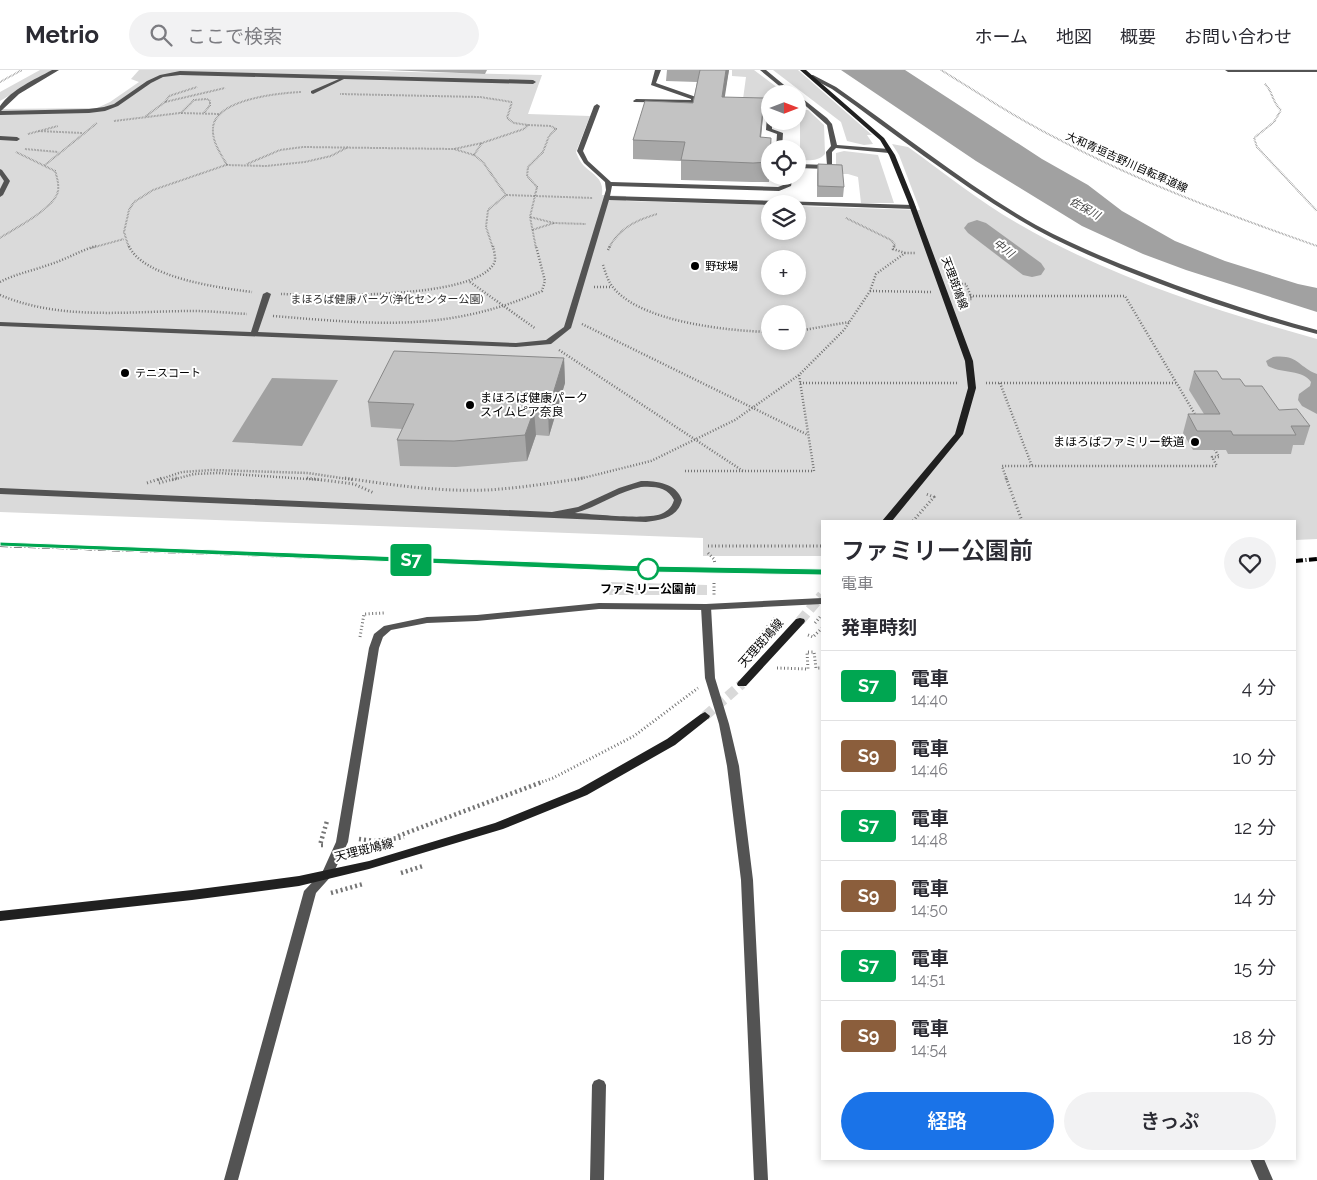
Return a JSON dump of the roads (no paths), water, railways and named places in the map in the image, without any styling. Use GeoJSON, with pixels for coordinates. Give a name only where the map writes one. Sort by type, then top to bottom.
{"type":"FeatureCollection","features":[{"type":"Feature","properties":{"kind":"main road","name":"天理斑鳩線"},"geometry":{"type":"LineString","coordinates":[[803,70],[882,139],[889,151],[913,207],[969,361],[972,388],[959,434],[888,520]]}},
{"type":"Feature","properties":{"kind":"main road","name":"天理斑鳩線"},"geometry":{"type":"LineString","coordinates":[[742,684],[800,621]]}},
{"type":"Feature","properties":{"kind":"main road","name":"天理斑鳩線"},"geometry":{"type":"LineString","coordinates":[[0,916],[192,896],[299,880],[369,865],[499,826],[583,792],[671,742],[705,716]]}},
{"type":"Feature","properties":{"kind":"street"},"geometry":{"type":"LineString","coordinates":[[56,70],[16,94],[2,106],[0,112],[90,111],[105,109],[116,105],[149,82],[162,76],[180,73],[533,82]]}},
{"type":"Feature","properties":{"kind":"street"},"geometry":{"type":"LineString","coordinates":[[636,101],[693,102],[694,98],[653,84],[658,70]]}},
{"type":"Feature","properties":{"kind":"street"},"geometry":{"type":"LineString","coordinates":[[763,70],[782,85]]}},
{"type":"Feature","properties":{"kind":"street"},"geometry":{"type":"LineString","coordinates":[[1228,70],[1317,70]]}},
{"type":"Feature","properties":{"kind":"street"},"geometry":{"type":"LineString","coordinates":[[810,76],[847,97],[1021,219],[1066,243],[1188,292],[1317,332]]}},
{"type":"Feature","properties":{"kind":"street"},"geometry":{"type":"LineString","coordinates":[[313,92],[345,78]]}},
{"type":"Feature","properties":{"kind":"street"},"geometry":{"type":"LineString","coordinates":[[742,102],[761,103]]}},
{"type":"Feature","properties":{"kind":"street"},"geometry":{"type":"LineString","coordinates":[[806,167],[830,170],[830,152],[834,146],[830,125],[807,104]]}},
{"type":"Feature","properties":{"kind":"street"},"geometry":{"type":"LineString","coordinates":[[0,324],[516,345],[548,342],[567,328],[609,190],[608,180],[586,162],[580,151],[597,106]]}},
{"type":"Feature","properties":{"kind":"street"},"geometry":{"type":"LineString","coordinates":[[769,130],[780,133],[780,140]]}},
{"type":"Feature","properties":{"kind":"street"},"geometry":{"type":"LineString","coordinates":[[0,138],[17,139]]}},
{"type":"Feature","properties":{"kind":"street"},"geometry":{"type":"LineString","coordinates":[[834,146],[889,151]]}},
{"type":"Feature","properties":{"kind":"street"},"geometry":{"type":"LineString","coordinates":[[0,171],[7,181],[0,195]]}},
{"type":"Feature","properties":{"kind":"street"},"geometry":{"type":"LineString","coordinates":[[608,184],[779,189],[789,185]]}},
{"type":"Feature","properties":{"kind":"street"},"geometry":{"type":"LineString","coordinates":[[607,198],[913,207]]}},
{"type":"Feature","properties":{"kind":"street"},"geometry":{"type":"LineString","coordinates":[[254,334],[259,315],[268,294]]}},
{"type":"Feature","properties":{"kind":"street"},"geometry":{"type":"LineString","coordinates":[[0,491],[555,514],[652,518],[670,513],[675,509],[678,500],[675,493],[666,487],[641,484],[624,488],[585,508],[555,514]]}},
{"type":"Feature","properties":{"kind":"street"},"geometry":{"type":"LineString","coordinates":[[231,1180],[310,891],[328,873],[342,842],[354,782],[374,648],[378,636],[388,628],[427,620],[477,618],[599,606],[706,607],[821,601]]}},
{"type":"Feature","properties":{"kind":"street"},"geometry":{"type":"LineString","coordinates":[[706,607],[710,678],[724,724],[733,766],[747,880],[761,1180]]}},
{"type":"Feature","properties":{"kind":"street"},"geometry":{"type":"LineString","coordinates":[[597,1180],[599,1085]]}},
{"type":"Feature","properties":{"kind":"street"},"geometry":{"type":"LineString","coordinates":[[1257,1160],[1266,1180]]}},
{"type":"Feature","properties":{"kind":"water","name":"佐保川"},"geometry":{"type":"Polygon","coordinates":[[[841,70],[905,70],[1042,159],[1088,185],[1122,211],[1175,241],[1225,261],[1298,284],[1317,288],[1317,312],[1186,270],[1143,254],[1082,226],[976,161],[841,70]]]}},
{"type":"Feature","properties":{"kind":"water"},"geometry":{"type":"Polygon","coordinates":[[[1273,357],[1288,357],[1317,374],[1317,414],[1302,406],[1298,400],[1299,394],[1310,386],[1311,382],[1297,373],[1268,366],[1266,361],[1273,357]]]}},
{"type":"Feature","properties":{"kind":"water"},"geometry":{"type":"Polygon","coordinates":[[[272,378],[338,380],[302,446],[232,442],[272,378]]]}},
{"type":"Feature","properties":{"kind":"waterway","name":"中川"},"geometry":{"type":"LineString","coordinates":[[977,228],[1032,269]]}},
{"type":"Feature","properties":{"kind":"tunnel"},"geometry":{"type":"LineString","coordinates":[[800,621],[821,596]]}},
{"type":"Feature","properties":{"kind":"tunnel"},"geometry":{"type":"LineString","coordinates":[[705,716],[742,684]]}},
{"type":"Feature","properties":{"kind":"railway"},"geometry":{"type":"LineString","coordinates":[[0,545],[647,569],[821,572]]}},
{"type":"Feature","properties":{"kind":"railway"},"geometry":{"type":"LineString","coordinates":[[1296,561],[1317,559]]}},
{"type":"Feature","properties":{"kind":"train","name":"S7"},"geometry":{"type":"LineString","coordinates":[[0,545],[647,569],[821,572]]}},
{"type":"Feature","properties":{"kind":"place","name":"野球場"},"geometry":{"type":"Point","coordinates":[695,266]}},
{"type":"Feature","properties":{"kind":"place","name":"テニスコート"},"geometry":{"type":"Point","coordinates":[125,373]}},
{"type":"Feature","properties":{"kind":"place","name":"まほろば健康パーク スイムピア奈良"},"geometry":{"type":"Point","coordinates":[470,405]}},
{"type":"Feature","properties":{"kind":"place","name":"まほろばファミリー鉄道"},"geometry":{"type":"Point","coordinates":[1195,442]}},
{"type":"Feature","properties":{"kind":"place","name":"ファミリー公園前"},"geometry":{"type":"Point","coordinates":[648,569]}},
{"type":"Feature","properties":{"kind":"park label","name":"まほろば健康パーク(浄化センター公園)"},"geometry":{"type":"Point","coordinates":[387,299]}}]}
